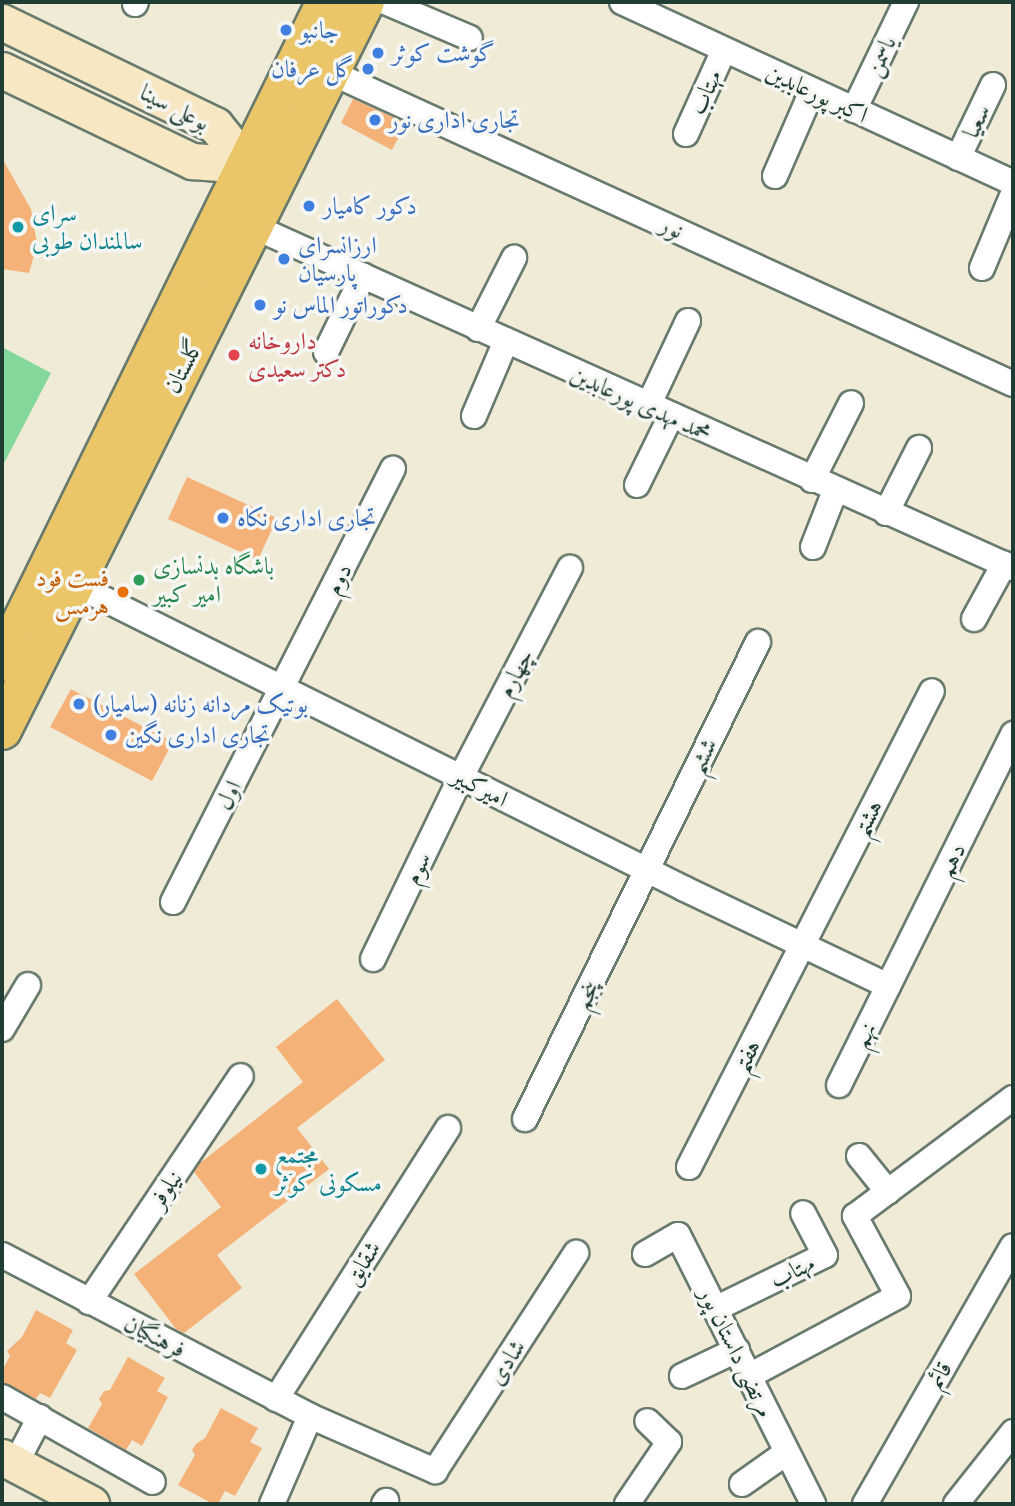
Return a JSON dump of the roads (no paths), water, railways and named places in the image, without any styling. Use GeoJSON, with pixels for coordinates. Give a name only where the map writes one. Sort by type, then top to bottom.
{"type":"FeatureCollection","features":[{"type":"Feature","properties":{"kind":"main road","name":"گلستان"},"geometry":{"type":"LineString","coordinates":[[2,730],[202,328],[326,2]]}},
{"type":"Feature","properties":{"kind":"main road","name":"گلستان"},"geometry":{"type":"LineString","coordinates":[[2,662],[12,614],[262,172],[323,87],[365,2]]}},
{"type":"Feature","properties":{"kind":"street"},"geometry":{"type":"LineString","coordinates":[[385,2],[470,38]]}},
{"type":"Feature","properties":{"kind":"street","name":"اکبر پورعابدین"},"geometry":{"type":"LineString","coordinates":[[622,2],[648,7],[724,50],[1013,183]]}},
{"type":"Feature","properties":{"kind":"street","name":"یاسمن"},"geometry":{"type":"LineString","coordinates":[[854,110],[906,2]]}},
{"type":"Feature","properties":{"kind":"street","name":"بوعلی سینا"},"geometry":{"type":"LineString","coordinates":[[2,22],[215,125],[262,172]]}},
{"type":"Feature","properties":{"kind":"street","name":"مهتاب"},"geometry":{"type":"LineString","coordinates":[[686,134],[724,50]]}},
{"type":"Feature","properties":{"kind":"street","name":"بوعلی سینا"},"geometry":{"type":"LineString","coordinates":[[2,70],[192,161],[262,172]]}},
{"type":"Feature","properties":{"kind":"street","name":"سعیا"},"geometry":{"type":"LineString","coordinates":[[958,158],[993,85]]}},
{"type":"Feature","properties":{"kind":"street"},"geometry":{"type":"LineString","coordinates":[[202,328],[236,302],[317,136],[323,87]]}},
{"type":"Feature","properties":{"kind":"street","name":"نور"},"geometry":{"type":"LineString","coordinates":[[323,87],[1013,384]]}},
{"type":"Feature","properties":{"kind":"street"},"geometry":{"type":"LineString","coordinates":[[775,176],[812,91]]}},
{"type":"Feature","properties":{"kind":"street"},"geometry":{"type":"LineString","coordinates":[[982,268],[1013,194]]}},
{"type":"Feature","properties":{"kind":"street","name":"محمد مهدی پورعابدین"},"geometry":{"type":"LineString","coordinates":[[270,234],[835,491],[1009,566]]}},
{"type":"Feature","properties":{"kind":"street"},"geometry":{"type":"LineString","coordinates":[[478,329],[514,258]]}},
{"type":"Feature","properties":{"kind":"street"},"geometry":{"type":"LineString","coordinates":[[326,352],[363,276]]}},
{"type":"Feature","properties":{"kind":"street"},"geometry":{"type":"LineString","coordinates":[[648,406],[688,321]]}},
{"type":"Feature","properties":{"kind":"street"},"geometry":{"type":"LineString","coordinates":[[474,416],[506,341]]}},
{"type":"Feature","properties":{"kind":"street"},"geometry":{"type":"LineString","coordinates":[[812,480],[851,403]]}},
{"type":"Feature","properties":{"kind":"street"},"geometry":{"type":"LineString","coordinates":[[638,485],[671,416]]}},
{"type":"Feature","properties":{"kind":"street"},"geometry":{"type":"LineString","coordinates":[[886,513],[919,448]]}},
{"type":"Feature","properties":{"kind":"street","name":"دوم"},"geometry":{"type":"LineString","coordinates":[[284,689],[393,469]]}},
{"type":"Feature","properties":{"kind":"street"},"geometry":{"type":"LineString","coordinates":[[813,547],[835,491]]}},
{"type":"Feature","properties":{"kind":"street"},"geometry":{"type":"LineString","coordinates":[[974,619],[1009,566]]}},
{"type":"Feature","properties":{"kind":"street","name":"چهارم"},"geometry":{"type":"LineString","coordinates":[[461,777],[570,568]]}},
{"type":"Feature","properties":{"kind":"street","name":"امیرکبیر"},"geometry":{"type":"LineString","coordinates":[[74,584],[647,870],[888,986]]}},
{"type":"Feature","properties":{"kind":"street","name":"ششم"},"geometry":{"type":"LineString","coordinates":[[647,870],[758,642]]}},
{"type":"Feature","properties":{"kind":"street","name":"اول"},"geometry":{"type":"LineString","coordinates":[[173,902],[284,689]]}},
{"type":"Feature","properties":{"kind":"street","name":"هشتم"},"geometry":{"type":"LineString","coordinates":[[802,945],[932,691]]}},
{"type":"Feature","properties":{"kind":"street","name":"دهم"},"geometry":{"type":"LineString","coordinates":[[888,986],[1013,734]]}},
{"type":"Feature","properties":{"kind":"street","name":"سوم"},"geometry":{"type":"LineString","coordinates":[[373,959],[461,777]]}},
{"type":"Feature","properties":{"kind":"street","name":"پنجم"},"geometry":{"type":"LineString","coordinates":[[524,1119],[647,870]]}},
{"type":"Feature","properties":{"kind":"street","name":"هفتم"},"geometry":{"type":"LineString","coordinates":[[689,1167],[802,945]]}},
{"type":"Feature","properties":{"kind":"street"},"geometry":{"type":"LineString","coordinates":[[2,1029],[28,985]]}},
{"type":"Feature","properties":{"kind":"street","name":"نهم"},"geometry":{"type":"LineString","coordinates":[[839,1085],[888,986]]}},
{"type":"Feature","properties":{"kind":"street","name":"نیلوفر"},"geometry":{"type":"LineString","coordinates":[[89,1302],[241,1076]]}},
{"type":"Feature","properties":{"kind":"street"},"geometry":{"type":"LineString","coordinates":[[749,1376],[898,1296],[855,1216],[1013,1098]]}},
{"type":"Feature","properties":{"kind":"street","name":"شقایق"},"geometry":{"type":"LineString","coordinates":[[276,1399],[448,1128]]}},
{"type":"Feature","properties":{"kind":"street"},"geometry":{"type":"LineString","coordinates":[[859,1156],[888,1192]]}},
{"type":"Feature","properties":{"kind":"street","name":"مهتاب"},"geometry":{"type":"LineString","coordinates":[[717,1308],[825,1255],[803,1213]]}},
{"type":"Feature","properties":{"kind":"street","name":"مرتضی داستان پور"},"geometry":{"type":"LineString","coordinates":[[645,1254],[678,1235],[717,1308],[813,1504]]}},
{"type":"Feature","properties":{"kind":"street","name":"قائم"},"geometry":{"type":"LineString","coordinates":[[865,1504],[1013,1246]]}},
{"type":"Feature","properties":{"kind":"street","name":"شادی"},"geometry":{"type":"LineString","coordinates":[[435,1471],[576,1253]]}},
{"type":"Feature","properties":{"kind":"street","name":"فرهنگیان"},"geometry":{"type":"LineString","coordinates":[[2,1255],[310,1416],[435,1471]]}},
{"type":"Feature","properties":{"kind":"street"},"geometry":{"type":"LineString","coordinates":[[682,1376],[737,1350]]}},
{"type":"Feature","properties":{"kind":"street"},"geometry":{"type":"LineString","coordinates":[[2,1397],[153,1482]]}},
{"type":"Feature","properties":{"kind":"street"},"geometry":{"type":"LineString","coordinates":[[272,1504],[310,1416]]}},
{"type":"Feature","properties":{"kind":"street"},"geometry":{"type":"LineString","coordinates":[[6,1468],[40,1417]]}},
{"type":"Feature","properties":{"kind":"street"},"geometry":{"type":"LineString","coordinates":[[627,1504],[669,1442],[647,1421]]}},
{"type":"Feature","properties":{"kind":"street"},"geometry":{"type":"LineString","coordinates":[[956,1504],[1013,1432]]}},
{"type":"Feature","properties":{"kind":"street"},"geometry":{"type":"LineString","coordinates":[[742,1484],[786,1452]]}},
{"type":"Feature","properties":{"kind":"street"},"geometry":{"type":"LineString","coordinates":[[6,1468],[43,1504]]}},
{"type":"Feature","properties":{"kind":"street"},"geometry":{"type":"LineString","coordinates":[[6,1468],[91,1504]]}},
{"type":"Feature","properties":{"kind":"place","name":"جانبو"},"geometry":{"type":"Point","coordinates":[286,30]}},
{"type":"Feature","properties":{"kind":"place","name":"گوشت کوثر"},"geometry":{"type":"Point","coordinates":[378,53]}},
{"type":"Feature","properties":{"kind":"place","name":"گل عرفان"},"geometry":{"type":"Point","coordinates":[368,69]}},
{"type":"Feature","properties":{"kind":"place","name":"تجاری اداری نور"},"geometry":{"type":"Point","coordinates":[375,120]}},
{"type":"Feature","properties":{"kind":"place","name":"دکور کامیار"},"geometry":{"type":"Point","coordinates":[309,206]}},
{"type":"Feature","properties":{"kind":"place","name":"سرای سالمندان طوبی"},"geometry":{"type":"Point","coordinates":[18,227]}},
{"type":"Feature","properties":{"kind":"place","name":"ارزانسرای پارسیان"},"geometry":{"type":"Point","coordinates":[284,259]}},
{"type":"Feature","properties":{"kind":"place","name":"دکوراتور الماس نو"},"geometry":{"type":"Point","coordinates":[260,305]}},
{"type":"Feature","properties":{"kind":"place","name":"داروخانه دکتر سعیدی"},"geometry":{"type":"Point","coordinates":[234,355]}},
{"type":"Feature","properties":{"kind":"place","name":"تجاری اداری نکاه"},"geometry":{"type":"Point","coordinates":[223,518]}},
{"type":"Feature","properties":{"kind":"place","name":"باشگاه بدنسازی امیر کبیر"},"geometry":{"type":"Point","coordinates":[139,580]}},
{"type":"Feature","properties":{"kind":"place","name":"فست فود هرمس"},"geometry":{"type":"Point","coordinates":[123,592]}},
{"type":"Feature","properties":{"kind":"place","name":"بوتیک مردانه زنانه (سامیار)"},"geometry":{"type":"Point","coordinates":[79,704]}},
{"type":"Feature","properties":{"kind":"place","name":"تجاری اداری نگین"},"geometry":{"type":"Point","coordinates":[111,735]}},
{"type":"Feature","properties":{"kind":"place","name":"مجتمع مسکونی کوثر"},"geometry":{"type":"Point","coordinates":[261,1169]}}]}
